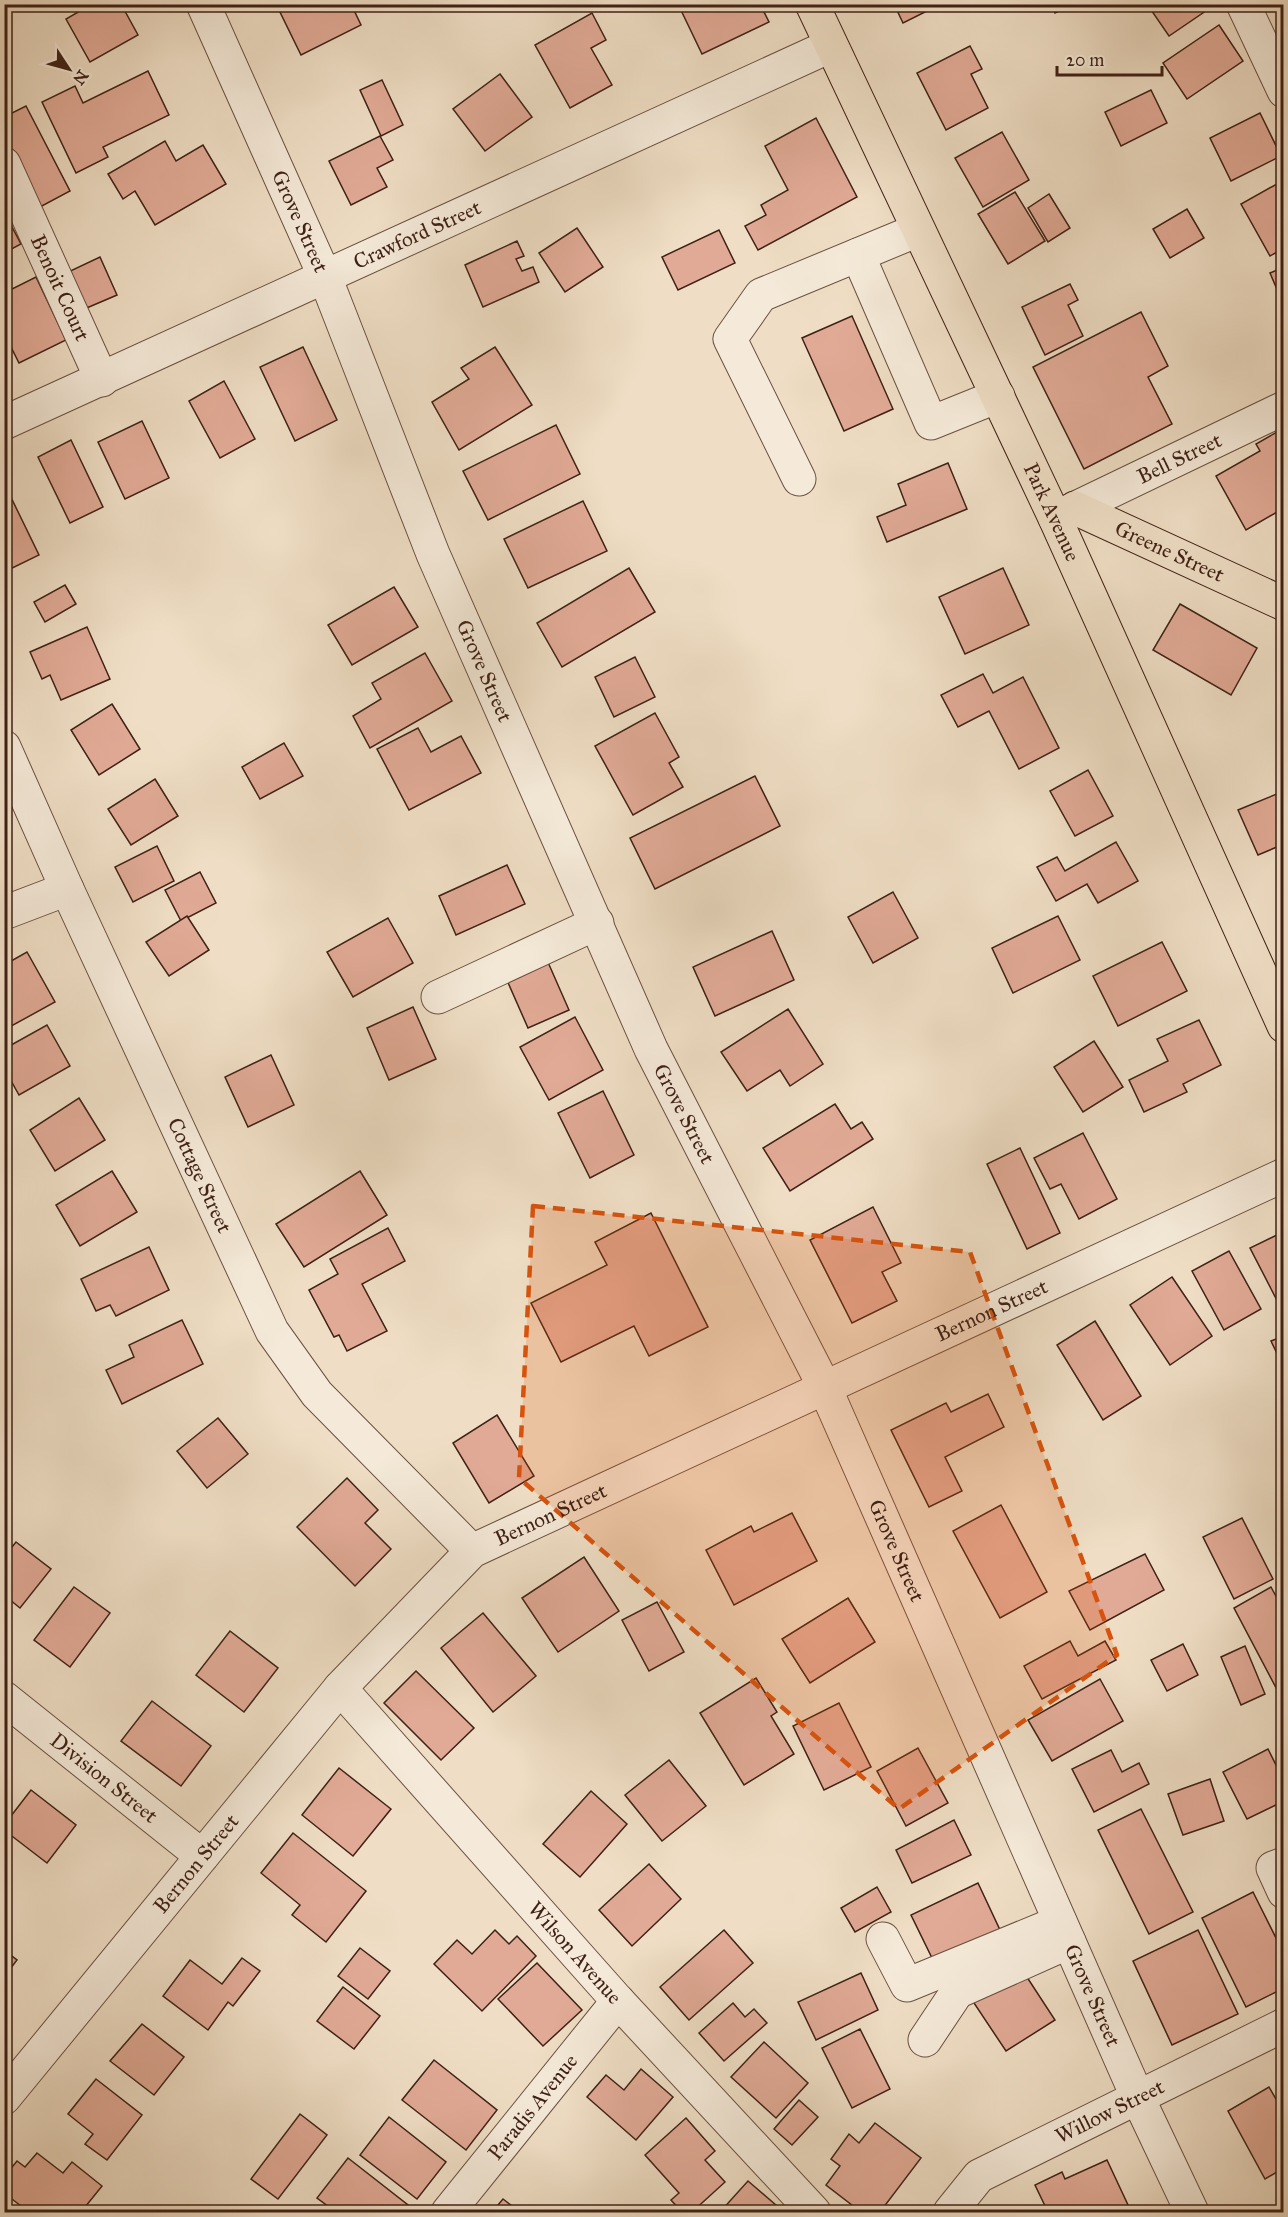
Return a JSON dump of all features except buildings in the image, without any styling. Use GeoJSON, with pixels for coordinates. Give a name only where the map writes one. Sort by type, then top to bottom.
{"type":"FeatureCollection","features":[{"type":"Feature","properties":{"kind":"main road","name":"Park Avenue"},"geometry":{"type":"LineString","coordinates":[[812,4],[998,396],[1065,513],[1284,1026]]}},
{"type":"Feature","properties":{"kind":"main road","name":"Greene Street"},"geometry":{"type":"LineString","coordinates":[[1065,513],[1284,604]]}},
{"type":"Feature","properties":{"kind":"street","name":"Grove Street"},"geometry":{"type":"LineString","coordinates":[[203,4],[325,277],[433,554],[651,1049],[825,1388],[1137,2096],[1192,2212]]}},
{"type":"Feature","properties":{"kind":"street"},"geometry":{"type":"LineString","coordinates":[[1244,4],[1284,91]]}},
{"type":"Feature","properties":{"kind":"street","name":"Crawford Street"},"geometry":{"type":"LineString","coordinates":[[4,423],[830,46]]}},
{"type":"Feature","properties":{"kind":"street","name":"Benoit Court"},"geometry":{"type":"LineString","coordinates":[[4,164],[102,380]]}},
{"type":"Feature","properties":{"kind":"street"},"geometry":{"type":"LineString","coordinates":[[799,479],[730,339],[761,295],[918,230]]}},
{"type":"Feature","properties":{"kind":"street"},"geometry":{"type":"LineString","coordinates":[[858,255],[932,423],[998,396]]}},
{"type":"Feature","properties":{"kind":"street","name":"Bell Street"},"geometry":{"type":"LineString","coordinates":[[1065,513],[1284,408]]}},
{"type":"Feature","properties":{"kind":"street","name":"Cottage Street"},"geometry":{"type":"LineString","coordinates":[[4,747],[67,890],[272,1331],[317,1394],[472,1551]]}},
{"type":"Feature","properties":{"kind":"street"},"geometry":{"type":"LineString","coordinates":[[4,913],[67,890]]}},
{"type":"Feature","properties":{"kind":"street"},"geometry":{"type":"LineString","coordinates":[[438,997],[597,923]]}},
{"type":"Feature","properties":{"kind":"street","name":"Bernon Street"},"geometry":{"type":"LineString","coordinates":[[4,2098],[340,1688],[472,1551],[1284,1175]]}},
{"type":"Feature","properties":{"kind":"street","name":"Wilson Avenue"},"geometry":{"type":"LineString","coordinates":[[340,1688],[618,2001],[814,2212]]}},
{"type":"Feature","properties":{"kind":"street","name":"Division Street"},"geometry":{"type":"LineString","coordinates":[[4,1698],[202,1856]]}},
{"type":"Feature","properties":{"kind":"street"},"geometry":{"type":"LineString","coordinates":[[1284,1864],[1273,1868],[1284,1892]]}},
{"type":"Feature","properties":{"kind":"street"},"geometry":{"type":"LineString","coordinates":[[883,1939],[907,1985],[1065,1932]]}},
{"type":"Feature","properties":{"kind":"street"},"geometry":{"type":"LineString","coordinates":[[925,2040],[957,1992],[1065,1932]]}},
{"type":"Feature","properties":{"kind":"street","name":"Paradis Avenue"},"geometry":{"type":"LineString","coordinates":[[448,2212],[618,2001]]}},
{"type":"Feature","properties":{"kind":"street","name":"Willow Street"},"geometry":{"type":"LineString","coordinates":[[950,2212],[979,2176],[1284,2025]]}},
{"type":"Feature","properties":{"kind":"highlighted area"},"geometry":{"type":"Polygon","coordinates":[[[533,1206],[970,1252],[1117,1655],[899,1809],[519,1478],[533,1206]]]}}]}
